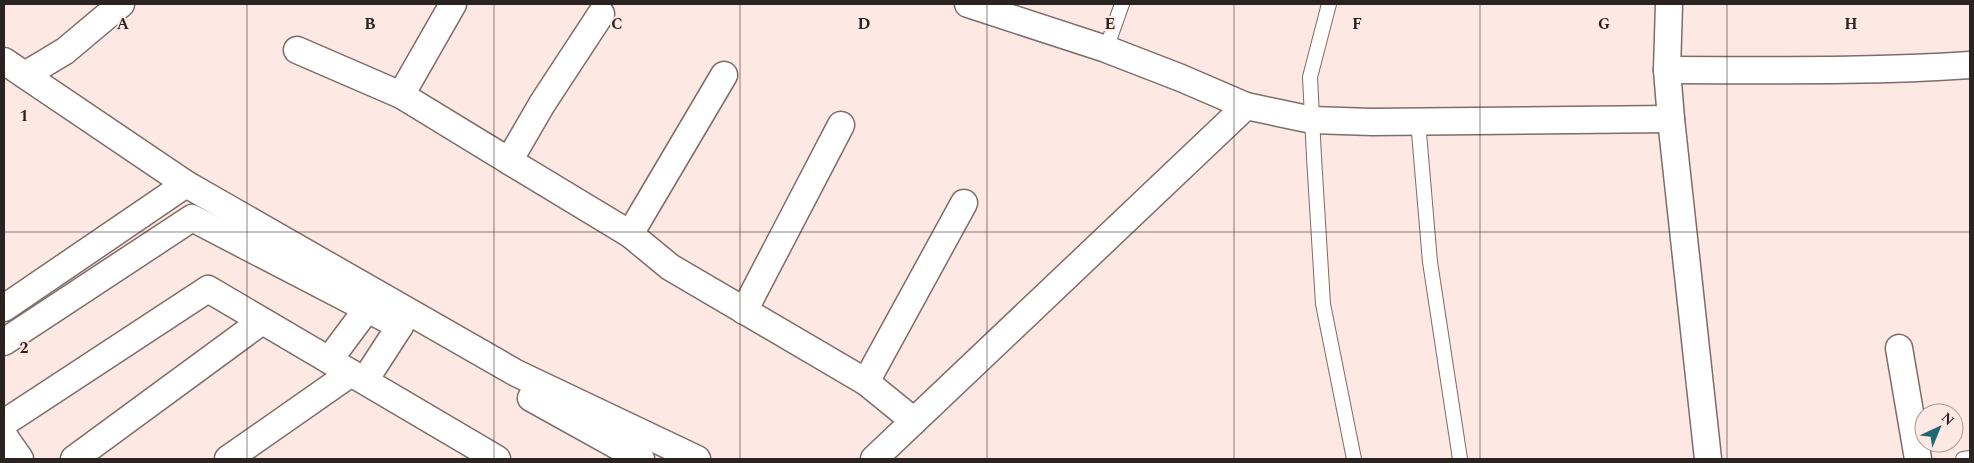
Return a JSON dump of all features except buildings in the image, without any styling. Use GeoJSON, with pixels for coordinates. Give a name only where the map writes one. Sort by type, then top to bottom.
{"type":"FeatureCollection","features":[{"type":"Feature","properties":{"kind":"street"},"geometry":{"type":"LineString","coordinates":[[14,68],[65,51],[121,4]]}},
{"type":"Feature","properties":{"kind":"street"},"geometry":{"type":"LineString","coordinates":[[402,95],[453,4]]}},
{"type":"Feature","properties":{"kind":"street"},"geometry":{"type":"LineString","coordinates":[[968,4],[1106,49],[1246,106],[1312,120],[1671,119]]}},
{"type":"Feature","properties":{"kind":"street"},"geometry":{"type":"LineString","coordinates":[[1669,4],[1667,70],[1671,119],[1708,459]]}},
{"type":"Feature","properties":{"kind":"street"},"geometry":{"type":"LineString","coordinates":[[509,161],[542,104],[600,14]]}},
{"type":"Feature","properties":{"kind":"street"},"geometry":{"type":"LineString","coordinates":[[298,50],[402,95],[630,234],[670,267],[866,382],[914,421]]}},
{"type":"Feature","properties":{"kind":"street"},"geometry":{"type":"LineString","coordinates":[[1667,70],[1909,69],[1970,64]]}},
{"type":"Feature","properties":{"kind":"street"},"geometry":{"type":"LineString","coordinates":[[14,68],[186,184],[516,373],[697,459]]}},
{"type":"Feature","properties":{"kind":"street"},"geometry":{"type":"LineString","coordinates":[[630,234],[724,75]]}},
{"type":"Feature","properties":{"kind":"street"},"geometry":{"type":"LineString","coordinates":[[874,459],[1246,106]]}},
{"type":"Feature","properties":{"kind":"street"},"geometry":{"type":"LineString","coordinates":[[744,311],[841,125]]}},
{"type":"Feature","properties":{"kind":"street"},"geometry":{"type":"LineString","coordinates":[[4,308],[186,184]]}},
{"type":"Feature","properties":{"kind":"street"},"geometry":{"type":"LineString","coordinates":[[866,382],[964,203]]}},
{"type":"Feature","properties":{"kind":"street"},"geometry":{"type":"LineString","coordinates":[[4,342],[192,218],[400,326],[641,459]]}},
{"type":"Feature","properties":{"kind":"street"},"geometry":{"type":"LineString","coordinates":[[4,423],[208,289],[497,459]]}},
{"type":"Feature","properties":{"kind":"street"},"geometry":{"type":"LineString","coordinates":[[329,360],[367,309]]}},
{"type":"Feature","properties":{"kind":"street"},"geometry":{"type":"LineString","coordinates":[[74,459],[262,320]]}},
{"type":"Feature","properties":{"kind":"street"},"geometry":{"type":"LineString","coordinates":[[228,459],[358,376],[400,326]]}},
{"type":"Feature","properties":{"kind":"street"},"geometry":{"type":"LineString","coordinates":[[1899,348],[1918,459]]}},
{"type":"Feature","properties":{"kind":"street"},"geometry":{"type":"LineString","coordinates":[[4,436],[20,459]]}},
{"type":"Feature","properties":{"kind":"lane"},"geometry":{"type":"LineString","coordinates":[[1106,49],[1122,4]]}},
{"type":"Feature","properties":{"kind":"lane"},"geometry":{"type":"LineString","coordinates":[[1329,4],[1310,77],[1312,120],[1323,304],[1354,459]]}},
{"type":"Feature","properties":{"kind":"lane"},"geometry":{"type":"LineString","coordinates":[[1418,121],[1430,262],[1460,459]]}},
{"type":"Feature","properties":{"kind":"lane"},"geometry":{"type":"LineString","coordinates":[[1962,459],[1970,458]]}}]}
